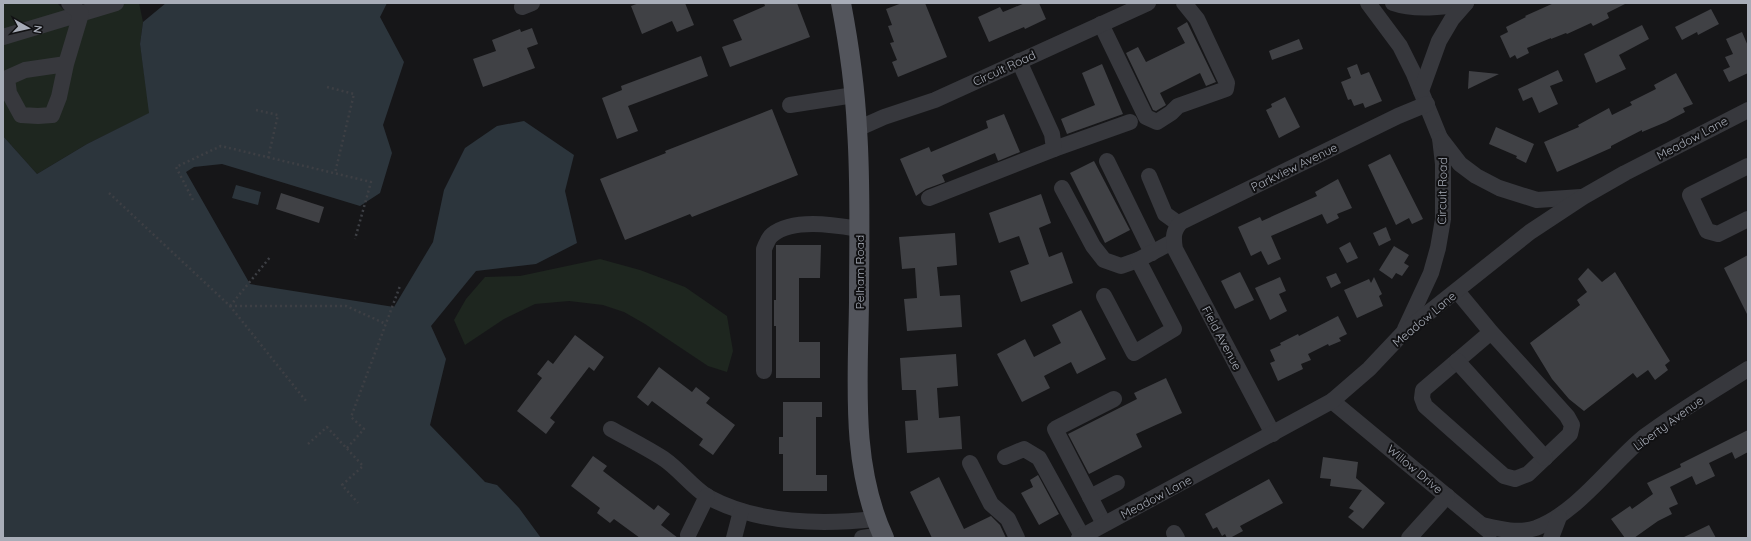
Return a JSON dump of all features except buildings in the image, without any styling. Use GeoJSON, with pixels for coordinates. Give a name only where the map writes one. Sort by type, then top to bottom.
{"type":"FeatureCollection","features":[{"type":"Feature","properties":{"kind":"main road","name":"Pelham Road"},"geometry":{"type":"LineString","coordinates":[[841,3],[849,48],[857,129],[859,229],[859,446],[866,480],[880,532]]}},
{"type":"Feature","properties":{"kind":"street"},"geometry":{"type":"LineString","coordinates":[[69,3],[81,14]]}},
{"type":"Feature","properties":{"kind":"street"},"geometry":{"type":"LineString","coordinates":[[3,37],[116,3]]}},
{"type":"Feature","properties":{"kind":"street","name":"Circuit Road"},"geometry":{"type":"LineString","coordinates":[[857,129],[884,117],[935,100],[1148,3]]}},
{"type":"Feature","properties":{"kind":"street"},"geometry":{"type":"LineString","coordinates":[[1101,24],[1146,117],[1157,122],[1162,120],[1178,106],[1226,89],[1228,83],[1197,19],[1184,3]]}},
{"type":"Feature","properties":{"kind":"street","name":"Circuit Road"},"geometry":{"type":"LineString","coordinates":[[1368,3],[1400,46],[1424,97],[1440,138],[1444,164],[1443,219],[1438,248],[1431,273],[1403,333]]}},
{"type":"Feature","properties":{"kind":"street"},"geometry":{"type":"LineString","coordinates":[[1393,3],[1417,7],[1438,7],[1466,3]]}},
{"type":"Feature","properties":{"kind":"street"},"geometry":{"type":"LineString","coordinates":[[1424,97],[1439,41],[1452,19],[1466,3]]}},
{"type":"Feature","properties":{"kind":"street"},"geometry":{"type":"LineString","coordinates":[[66,64],[81,14]]}},
{"type":"Feature","properties":{"kind":"street"},"geometry":{"type":"LineString","coordinates":[[1019,61],[1052,134],[1054,149]]}},
{"type":"Feature","properties":{"kind":"street"},"geometry":{"type":"LineString","coordinates":[[790,105],[854,95]]}},
{"type":"Feature","properties":{"kind":"street","name":"Parkview Avenue"},"geometry":{"type":"LineString","coordinates":[[1179,224],[1377,126],[1424,97]]}},
{"type":"Feature","properties":{"kind":"street","name":"Meadow Lane"},"geometry":{"type":"LineString","coordinates":[[1080,537],[1332,401],[1369,369],[1403,333],[1530,232],[1584,197],[1632,170],[1748,110]]}},
{"type":"Feature","properties":{"kind":"street"},"geometry":{"type":"LineString","coordinates":[[929,198],[1054,149],[1130,122]]}},
{"type":"Feature","properties":{"kind":"street","name":"Circuit Road"},"geometry":{"type":"LineString","coordinates":[[1440,138],[1460,164],[1476,176],[1499,188],[1537,200],[1584,197]]}},
{"type":"Feature","properties":{"kind":"street"},"geometry":{"type":"LineString","coordinates":[[1107,161],[1152,253]]}},
{"type":"Feature","properties":{"kind":"street"},"geometry":{"type":"LineString","coordinates":[[1748,166],[1690,195],[1707,231],[1718,234],[1748,219]]}},
{"type":"Feature","properties":{"kind":"street"},"geometry":{"type":"LineString","coordinates":[[1062,188],[1093,246],[1104,260],[1120,266],[1138,260],[1174,241],[1173,237],[1175,228],[1179,224],[1165,214],[1149,176]]}},
{"type":"Feature","properties":{"kind":"street"},"geometry":{"type":"LineString","coordinates":[[764,371],[764,248],[771,236],[787,227],[821,224],[859,229]]}},
{"type":"Feature","properties":{"kind":"street","name":"Field Avenue"},"geometry":{"type":"LineString","coordinates":[[1174,241],[1175,249],[1273,434]]}},
{"type":"Feature","properties":{"kind":"street"},"geometry":{"type":"LineString","coordinates":[[1104,296],[1134,353],[1174,329],[1138,260]]}},
{"type":"Feature","properties":{"kind":"street"},"geometry":{"type":"LineString","coordinates":[[1457,291],[1491,332],[1562,410],[1572,425],[1570,434],[1528,474],[1515,479],[1504,476],[1425,406],[1422,398],[1423,390],[1491,332]]}},
{"type":"Feature","properties":{"kind":"street"},"geometry":{"type":"LineString","coordinates":[[1457,361],[1544,458]]}},
{"type":"Feature","properties":{"kind":"street","name":"Liberty Avenue"},"geometry":{"type":"LineString","coordinates":[[1482,525],[1506,531],[1522,531],[1535,528],[1559,517],[1644,438],[1748,369]]}},
{"type":"Feature","properties":{"kind":"street"},"geometry":{"type":"LineString","coordinates":[[1104,524],[1055,429],[1114,398]]}},
{"type":"Feature","properties":{"kind":"street","name":"Willow Drive"},"geometry":{"type":"LineString","coordinates":[[1332,401],[1497,538]]}},
{"type":"Feature","properties":{"kind":"street"},"geometry":{"type":"LineString","coordinates":[[611,429],[665,460],[707,496],[732,508],[795,521],[846,522],[880,532]]}},
{"type":"Feature","properties":{"kind":"street"},"geometry":{"type":"LineString","coordinates":[[1005,457],[1024,450],[1038,458],[1080,537]]}},
{"type":"Feature","properties":{"kind":"street"},"geometry":{"type":"LineString","coordinates":[[970,463],[991,504],[1008,519],[1017,538]]}},
{"type":"Feature","properties":{"kind":"street"},"geometry":{"type":"LineString","coordinates":[[1090,497],[1117,482]]}},
{"type":"Feature","properties":{"kind":"street"},"geometry":{"type":"LineString","coordinates":[[688,535],[707,496]]}},
{"type":"Feature","properties":{"kind":"street"},"geometry":{"type":"LineString","coordinates":[[1409,538],[1446,496]]}},
{"type":"Feature","properties":{"kind":"street"},"geometry":{"type":"LineString","coordinates":[[734,538],[741,511]]}},
{"type":"Feature","properties":{"kind":"street","name":"Liberty Avenue"},"geometry":{"type":"LineString","coordinates":[[1551,538],[1559,517]]}},
{"type":"Feature","properties":{"kind":"street"},"geometry":{"type":"LineString","coordinates":[[862,538],[880,532]]}},
{"type":"Feature","properties":{"kind":"path"},"geometry":{"type":"LineString","coordinates":[[327,87],[354,94],[335,173]]}},
{"type":"Feature","properties":{"kind":"path"},"geometry":{"type":"LineString","coordinates":[[256,110],[278,115],[268,158]]}},
{"type":"Feature","properties":{"kind":"path"},"geometry":{"type":"LineString","coordinates":[[193,200],[176,167],[221,146],[335,173],[371,182],[355,239]]}},
{"type":"Feature","properties":{"kind":"path"},"geometry":{"type":"LineString","coordinates":[[109,193],[230,306],[306,401]]}},
{"type":"Feature","properties":{"kind":"path"},"geometry":{"type":"LineString","coordinates":[[230,306],[271,256]]}},
{"type":"Feature","properties":{"kind":"path"},"geometry":{"type":"LineString","coordinates":[[347,448],[364,429],[351,417],[400,286]]}},
{"type":"Feature","properties":{"kind":"path"},"geometry":{"type":"LineString","coordinates":[[230,306],[346,306],[386,324]]}},
{"type":"Feature","properties":{"kind":"path"},"geometry":{"type":"LineString","coordinates":[[308,444],[327,427],[363,466],[342,485],[358,503]]}},
{"type":"Feature","properties":{"kind":"shaded area"},"geometry":{"type":"Polygon","coordinates":[[[3,3],[57,3],[68,14],[94,13],[124,3],[139,3],[143,22],[140,44],[150,113],[87,144],[37,174],[3,136],[3,3]]]}},
{"type":"Feature","properties":{"kind":"shaded area"},"geometry":{"type":"Polygon","coordinates":[[[166,3],[387,3],[380,17],[404,62],[383,125],[392,153],[380,193],[360,206],[222,164],[194,167],[186,172],[250,284],[394,307],[433,242],[444,190],[465,148],[497,126],[524,121],[574,155],[565,191],[577,243],[536,264],[476,271],[431,326],[446,359],[430,425],[485,482],[497,485],[519,508],[541,538],[3,538],[3,136],[37,174],[87,144],[149,113],[140,44],[143,22],[166,3]]]}},
{"type":"Feature","properties":{"kind":"shaded area"},"geometry":{"type":"Polygon","coordinates":[[[236,185],[261,192],[258,205],[232,198],[236,185]]]}},
{"type":"Feature","properties":{"kind":"shaded area"},"geometry":{"type":"Polygon","coordinates":[[[600,259],[640,270],[685,287],[727,316],[733,351],[727,372],[708,366],[645,324],[624,312],[603,305],[569,301],[535,304],[504,319],[465,345],[454,320],[466,299],[485,277],[520,276],[600,259]]]}}]}
